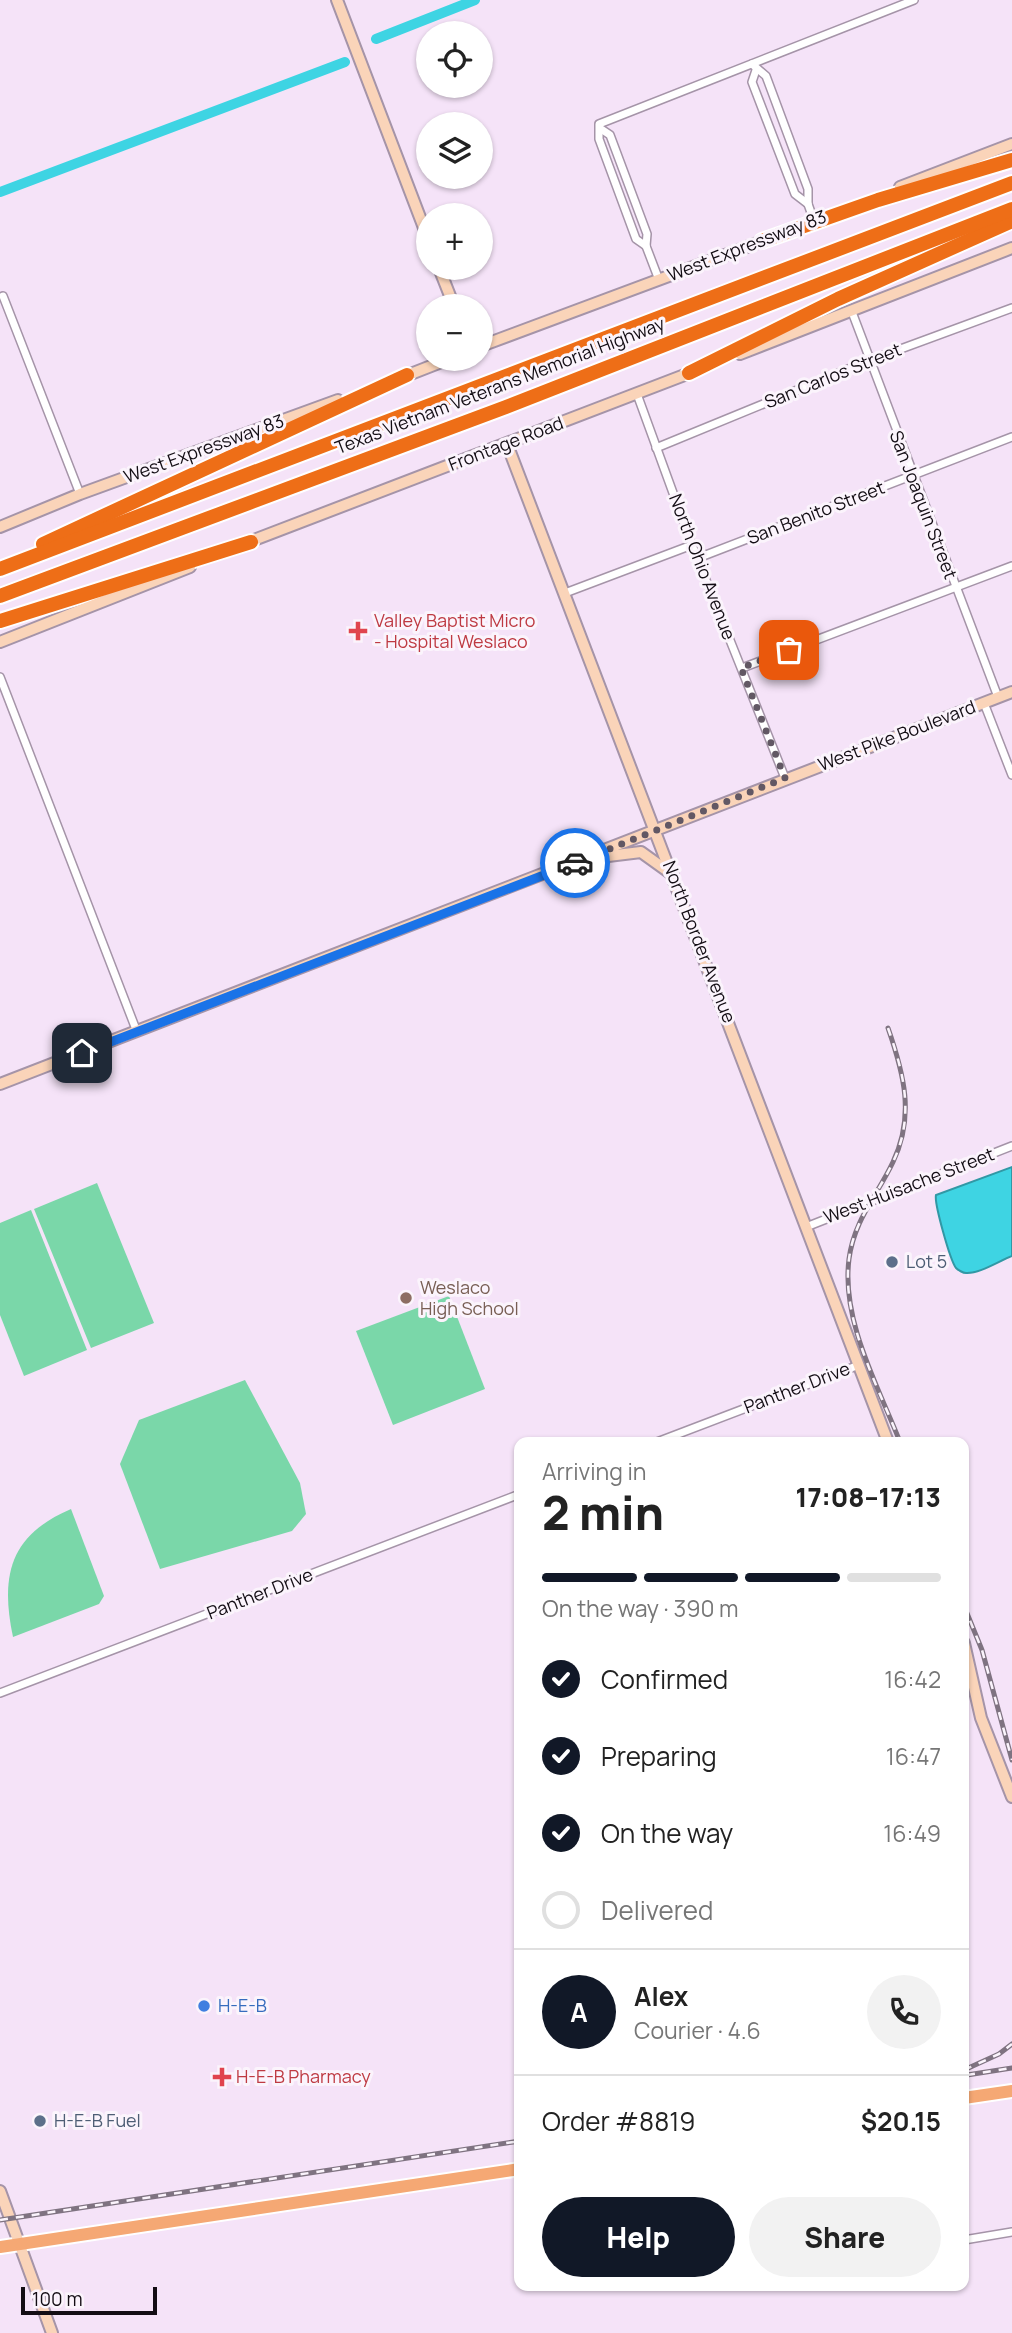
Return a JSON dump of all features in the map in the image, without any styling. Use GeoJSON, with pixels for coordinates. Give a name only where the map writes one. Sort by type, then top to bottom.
{"type":"FeatureCollection","features":[{"type":"Feature","properties":{"kind":"highway"},"geometry":{"type":"LineString","coordinates":[[762,241],[878,200],[1012,160]]}},
{"type":"Feature","properties":{"kind":"highway","name":"Texas Vietnam Veterans Memorial Highway"},"geometry":{"type":"LineString","coordinates":[[0,569],[208,492],[1012,183]]}},
{"type":"Feature","properties":{"kind":"highway","name":"Texas Vietnam Veterans Memorial Highway"},"geometry":{"type":"LineString","coordinates":[[0,596],[506,407],[1012,209]]}},
{"type":"Feature","properties":{"kind":"highway"},"geometry":{"type":"LineString","coordinates":[[689,373],[838,299],[1012,221]]}},
{"type":"Feature","properties":{"kind":"highway"},"geometry":{"type":"LineString","coordinates":[[0,564],[407,375]]}},
{"type":"Feature","properties":{"kind":"highway"},"geometry":{"type":"LineString","coordinates":[[0,621],[251,542]]}},
{"type":"Feature","properties":{"kind":"main road"},"geometry":{"type":"LineString","coordinates":[[969,2097],[1012,2091]]}},
{"type":"Feature","properties":{"kind":"main road"},"geometry":{"type":"LineString","coordinates":[[0,2247],[514,2170]]}},
{"type":"Feature","properties":{"kind":"street"},"geometry":{"type":"LineString","coordinates":[[337,0],[416,207]]}},
{"type":"Feature","properties":{"kind":"street"},"geometry":{"type":"LineString","coordinates":[[659,279],[646,246],[647,234],[610,135],[601,129],[599,124],[754,67],[914,0]]}},
{"type":"Feature","properties":{"kind":"street"},"geometry":{"type":"LineString","coordinates":[[754,67],[766,76],[808,189],[808,204],[814,221]]}},
{"type":"Feature","properties":{"kind":"street"},"geometry":{"type":"LineString","coordinates":[[754,67],[752,82],[795,194],[808,204]]}},
{"type":"Feature","properties":{"kind":"street","name":"West Expressway 83"},"geometry":{"type":"LineString","coordinates":[[493,341],[1012,144]]}},
{"type":"Feature","properties":{"kind":"street","name":"Frontage Road"},"geometry":{"type":"LineString","coordinates":[[0,642],[251,542],[1012,248]]}},
{"type":"Feature","properties":{"kind":"street"},"geometry":{"type":"LineString","coordinates":[[3,296],[80,494]]}},
{"type":"Feature","properties":{"kind":"street","name":"San Carlos Street"},"geometry":{"type":"LineString","coordinates":[[656,448],[868,361],[1012,308]]}},
{"type":"Feature","properties":{"kind":"street","name":"San Joaquin Street"},"geometry":{"type":"LineString","coordinates":[[852,312],[868,361],[998,697]]}},
{"type":"Feature","properties":{"kind":"street","name":"West Expressway 83"},"geometry":{"type":"LineString","coordinates":[[0,527],[80,494],[418,371]]}},
{"type":"Feature","properties":{"kind":"street","name":"North Ohio Avenue"},"geometry":{"type":"LineString","coordinates":[[637,394],[692,545],[785,778]]}},
{"type":"Feature","properties":{"kind":"street","name":"San Benito Street"},"geometry":{"type":"LineString","coordinates":[[698,558],[1012,437]]}},
{"type":"Feature","properties":{"kind":"street","name":"North Border Avenue"},"geometry":{"type":"LineString","coordinates":[[507,444],[886,1437]]}},
{"type":"Feature","properties":{"kind":"street"},"geometry":{"type":"LineString","coordinates":[[565,593],[692,545]]}},
{"type":"Feature","properties":{"kind":"street"},"geometry":{"type":"LineString","coordinates":[[741,668],[1012,566]]}},
{"type":"Feature","properties":{"kind":"street"},"geometry":{"type":"LineString","coordinates":[[0,677],[137,1032]]}},
{"type":"Feature","properties":{"kind":"street","name":"West Pike Boulevard"},"geometry":{"type":"LineString","coordinates":[[0,1084],[587,859],[654,829],[1012,692]]}},
{"type":"Feature","properties":{"kind":"street"},"geometry":{"type":"LineString","coordinates":[[984,703],[1012,775]]}},
{"type":"Feature","properties":{"kind":"street"},"geometry":{"type":"LineString","coordinates":[[587,859],[641,852],[673,874]]}},
{"type":"Feature","properties":{"kind":"street","name":"West Huisache Street"},"geometry":{"type":"LineString","coordinates":[[806,1227],[1012,1146]]}},
{"type":"Feature","properties":{"kind":"street","name":"Panther Drive"},"geometry":{"type":"LineString","coordinates":[[670,1437],[859,1365]]}},
{"type":"Feature","properties":{"kind":"street","name":"Panther Drive"},"geometry":{"type":"LineString","coordinates":[[0,1693],[514,1496]]}},
{"type":"Feature","properties":{"kind":"street"},"geometry":{"type":"LineString","coordinates":[[969,1665],[981,1718],[1012,1797]]}},
{"type":"Feature","properties":{"kind":"street"},"geometry":{"type":"LineString","coordinates":[[0,2191],[52,2333]]}},
{"type":"Feature","properties":{"kind":"street"},"geometry":{"type":"LineString","coordinates":[[969,2239],[1012,2232]]}},
{"type":"Feature","properties":{"kind":"green space"},"geometry":{"type":"Polygon","coordinates":[[[97,1183],[154,1323],[91,1348],[34,1209],[97,1183]]]}},
{"type":"Feature","properties":{"kind":"green space"},"geometry":{"type":"Polygon","coordinates":[[[31,1210],[87,1350],[24,1376],[0,1315],[0,1223],[31,1210]]]}},
{"type":"Feature","properties":{"kind":"green space"},"geometry":{"type":"Polygon","coordinates":[[[449,1296],[485,1389],[393,1425],[356,1331],[449,1296]]]}},
{"type":"Feature","properties":{"kind":"green space"},"geometry":{"type":"Polygon","coordinates":[[[245,1380],[300,1483],[306,1514],[292,1531],[160,1569],[120,1464],[139,1420],[245,1380]]]}},
{"type":"Feature","properties":{"kind":"green space"},"geometry":{"type":"Polygon","coordinates":[[[71,1509],[104,1596],[99,1604],[13,1637],[8,1595],[14,1560],[34,1531],[50,1519],[71,1509]]]}},
{"type":"Feature","properties":{"kind":"water"},"geometry":{"type":"Polygon","coordinates":[[[1012,1167],[1012,1256],[977,1271],[962,1272],[956,1268],[950,1254],[936,1195],[1012,1167]]]}},
{"type":"Feature","properties":{"kind":"waterway"},"geometry":{"type":"LineString","coordinates":[[376,39],[475,0]]}},
{"type":"Feature","properties":{"kind":"waterway"},"geometry":{"type":"LineString","coordinates":[[0,192],[345,62]]}},
{"type":"Feature","properties":{"kind":"railway"},"geometry":{"type":"LineString","coordinates":[[888,1028],[899,1062],[905,1095],[904,1128],[893,1162],[856,1232],[849,1259],[848,1282],[850,1305],[863,1352],[898,1437]]}},
{"type":"Feature","properties":{"kind":"railway"},"geometry":{"type":"LineString","coordinates":[[969,1618],[982,1650],[1012,1760]]}},
{"type":"Feature","properties":{"kind":"railway"},"geometry":{"type":"LineString","coordinates":[[969,2068],[999,2054],[1012,2044]]}},
{"type":"Feature","properties":{"kind":"railway"},"geometry":{"type":"LineString","coordinates":[[969,2075],[1012,2068]]}},
{"type":"Feature","properties":{"kind":"railway"},"geometry":{"type":"LineString","coordinates":[[0,2220],[514,2142]]}},
{"type":"Feature","properties":{"kind":"way so far"},"geometry":{"type":"LineString","coordinates":[[575,863],[785,778],[741,668],[789,650]]}},
{"type":"Feature","properties":{"kind":"place","name":"Valley Baptist Micro - Hospital Weslaco"},"geometry":{"type":"Point","coordinates":[358,631]}},
{"type":"Feature","properties":{"kind":"place","name":"Lot 5"},"geometry":{"type":"Point","coordinates":[892,1262]}},
{"type":"Feature","properties":{"kind":"place","name":"Weslaco High School"},"geometry":{"type":"Point","coordinates":[406,1298]}},
{"type":"Feature","properties":{"kind":"place","name":"H-E-B"},"geometry":{"type":"Point","coordinates":[204,2006]}},
{"type":"Feature","properties":{"kind":"place","name":"H-E-B Pharmacy"},"geometry":{"type":"Point","coordinates":[222,2077]}},
{"type":"Feature","properties":{"kind":"place","name":"H-E-B Fuel"},"geometry":{"type":"Point","coordinates":[40,2121]}},
{"type":"Feature","properties":{"kind":"route"},"geometry":{"type":"LineString","coordinates":[[82,1053],[575,863]]}}]}
